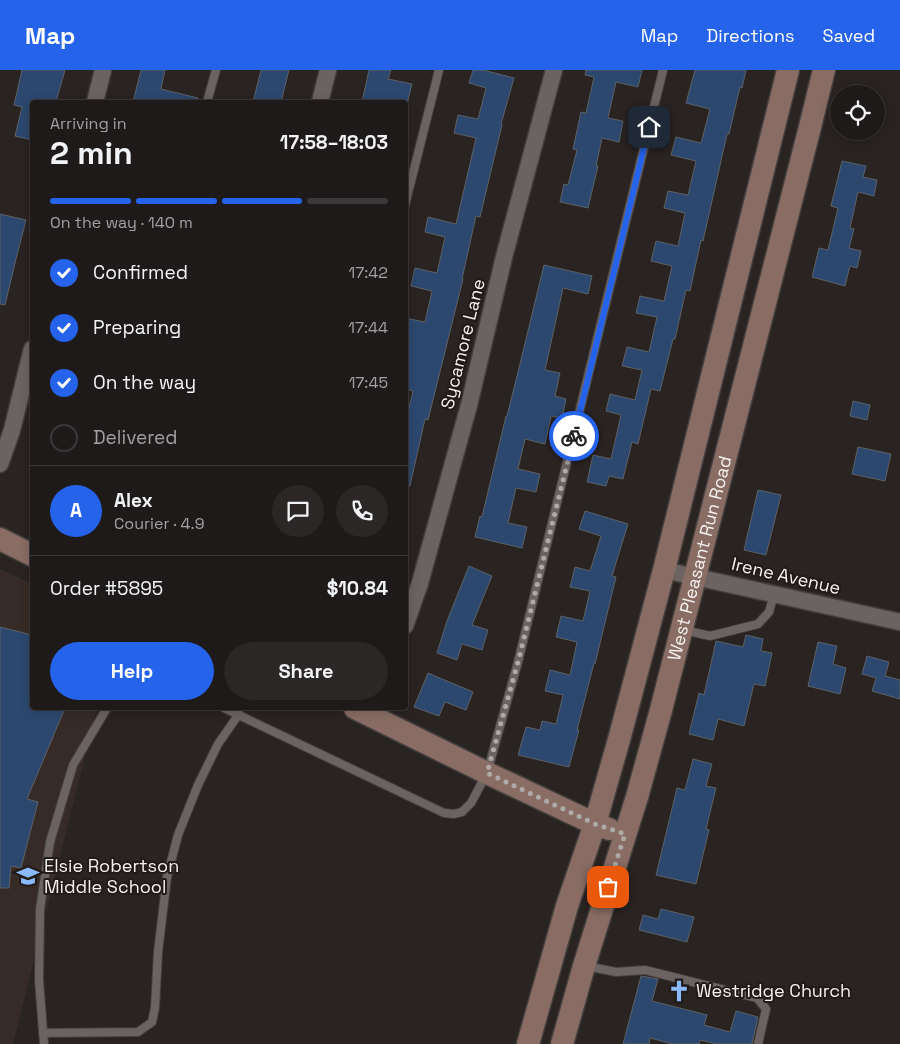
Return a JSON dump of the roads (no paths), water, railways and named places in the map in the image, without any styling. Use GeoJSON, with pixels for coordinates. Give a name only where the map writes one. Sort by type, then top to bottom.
{"type":"FeatureCollection","features":[{"type":"Feature","properties":{"kind":"main road","name":"West Pleasant Run Road"},"geometry":{"type":"LineString","coordinates":[[528,1044],[567,906],[595,824],[664,570],[788,70]]}},
{"type":"Feature","properties":{"kind":"main road","name":"West Pleasant Run Road"},"geometry":{"type":"LineString","coordinates":[[562,1044],[661,710],[824,70]]}},
{"type":"Feature","properties":{"kind":"main road"},"geometry":{"type":"LineString","coordinates":[[0,539],[30,554]]}},
{"type":"Feature","properties":{"kind":"main road"},"geometry":{"type":"LineString","coordinates":[[366,710],[487,773],[595,824],[625,834]]}},
{"type":"Feature","properties":{"kind":"street"},"geometry":{"type":"LineString","coordinates":[[96,100],[103,70]]}},
{"type":"Feature","properties":{"kind":"street"},"geometry":{"type":"LineString","coordinates":[[320,100],[328,70]]}},
{"type":"Feature","properties":{"kind":"street","name":"Sycamore Lane"},"geometry":{"type":"LineString","coordinates":[[408,617],[420,583],[464,424],[504,257],[554,70]]}},
{"type":"Feature","properties":{"kind":"street"},"geometry":{"type":"LineString","coordinates":[[0,464],[12,430],[30,357]]}},
{"type":"Feature","properties":{"kind":"street","name":"Irene Avenue"},"geometry":{"type":"LineString","coordinates":[[664,570],[900,622]]}},
{"type":"Feature","properties":{"kind":"lane"},"geometry":{"type":"LineString","coordinates":[[208,100],[216,70]]}},
{"type":"Feature","properties":{"kind":"lane"},"geometry":{"type":"LineString","coordinates":[[408,193],[439,70]]}},
{"type":"Feature","properties":{"kind":"lane"},"geometry":{"type":"LineString","coordinates":[[229,710],[444,812],[454,814],[462,812],[471,803],[487,773],[518,662],[664,70]]}},
{"type":"Feature","properties":{"kind":"lane"},"geometry":{"type":"LineString","coordinates":[[682,630],[710,636],[758,624],[769,612],[774,594]]}},
{"type":"Feature","properties":{"kind":"lane"},"geometry":{"type":"LineString","coordinates":[[44,1044],[39,980],[40,909],[50,842],[73,765],[106,710]]}},
{"type":"Feature","properties":{"kind":"lane"},"geometry":{"type":"LineString","coordinates":[[43,1033],[138,1032],[152,1022],[155,1008],[158,952],[166,877],[178,835],[198,785],[218,744],[239,714]]}},
{"type":"Feature","properties":{"kind":"lane"},"geometry":{"type":"LineString","coordinates":[[584,966],[616,972],[645,970],[757,998],[766,1008],[758,1044]]}},
{"type":"Feature","properties":{"kind":"place","name":"Elsie Robertson Middle School"},"geometry":{"type":"Point","coordinates":[28,876]}},
{"type":"Feature","properties":{"kind":"place","name":"Westridge Church"},"geometry":{"type":"Point","coordinates":[679,991]}}]}
